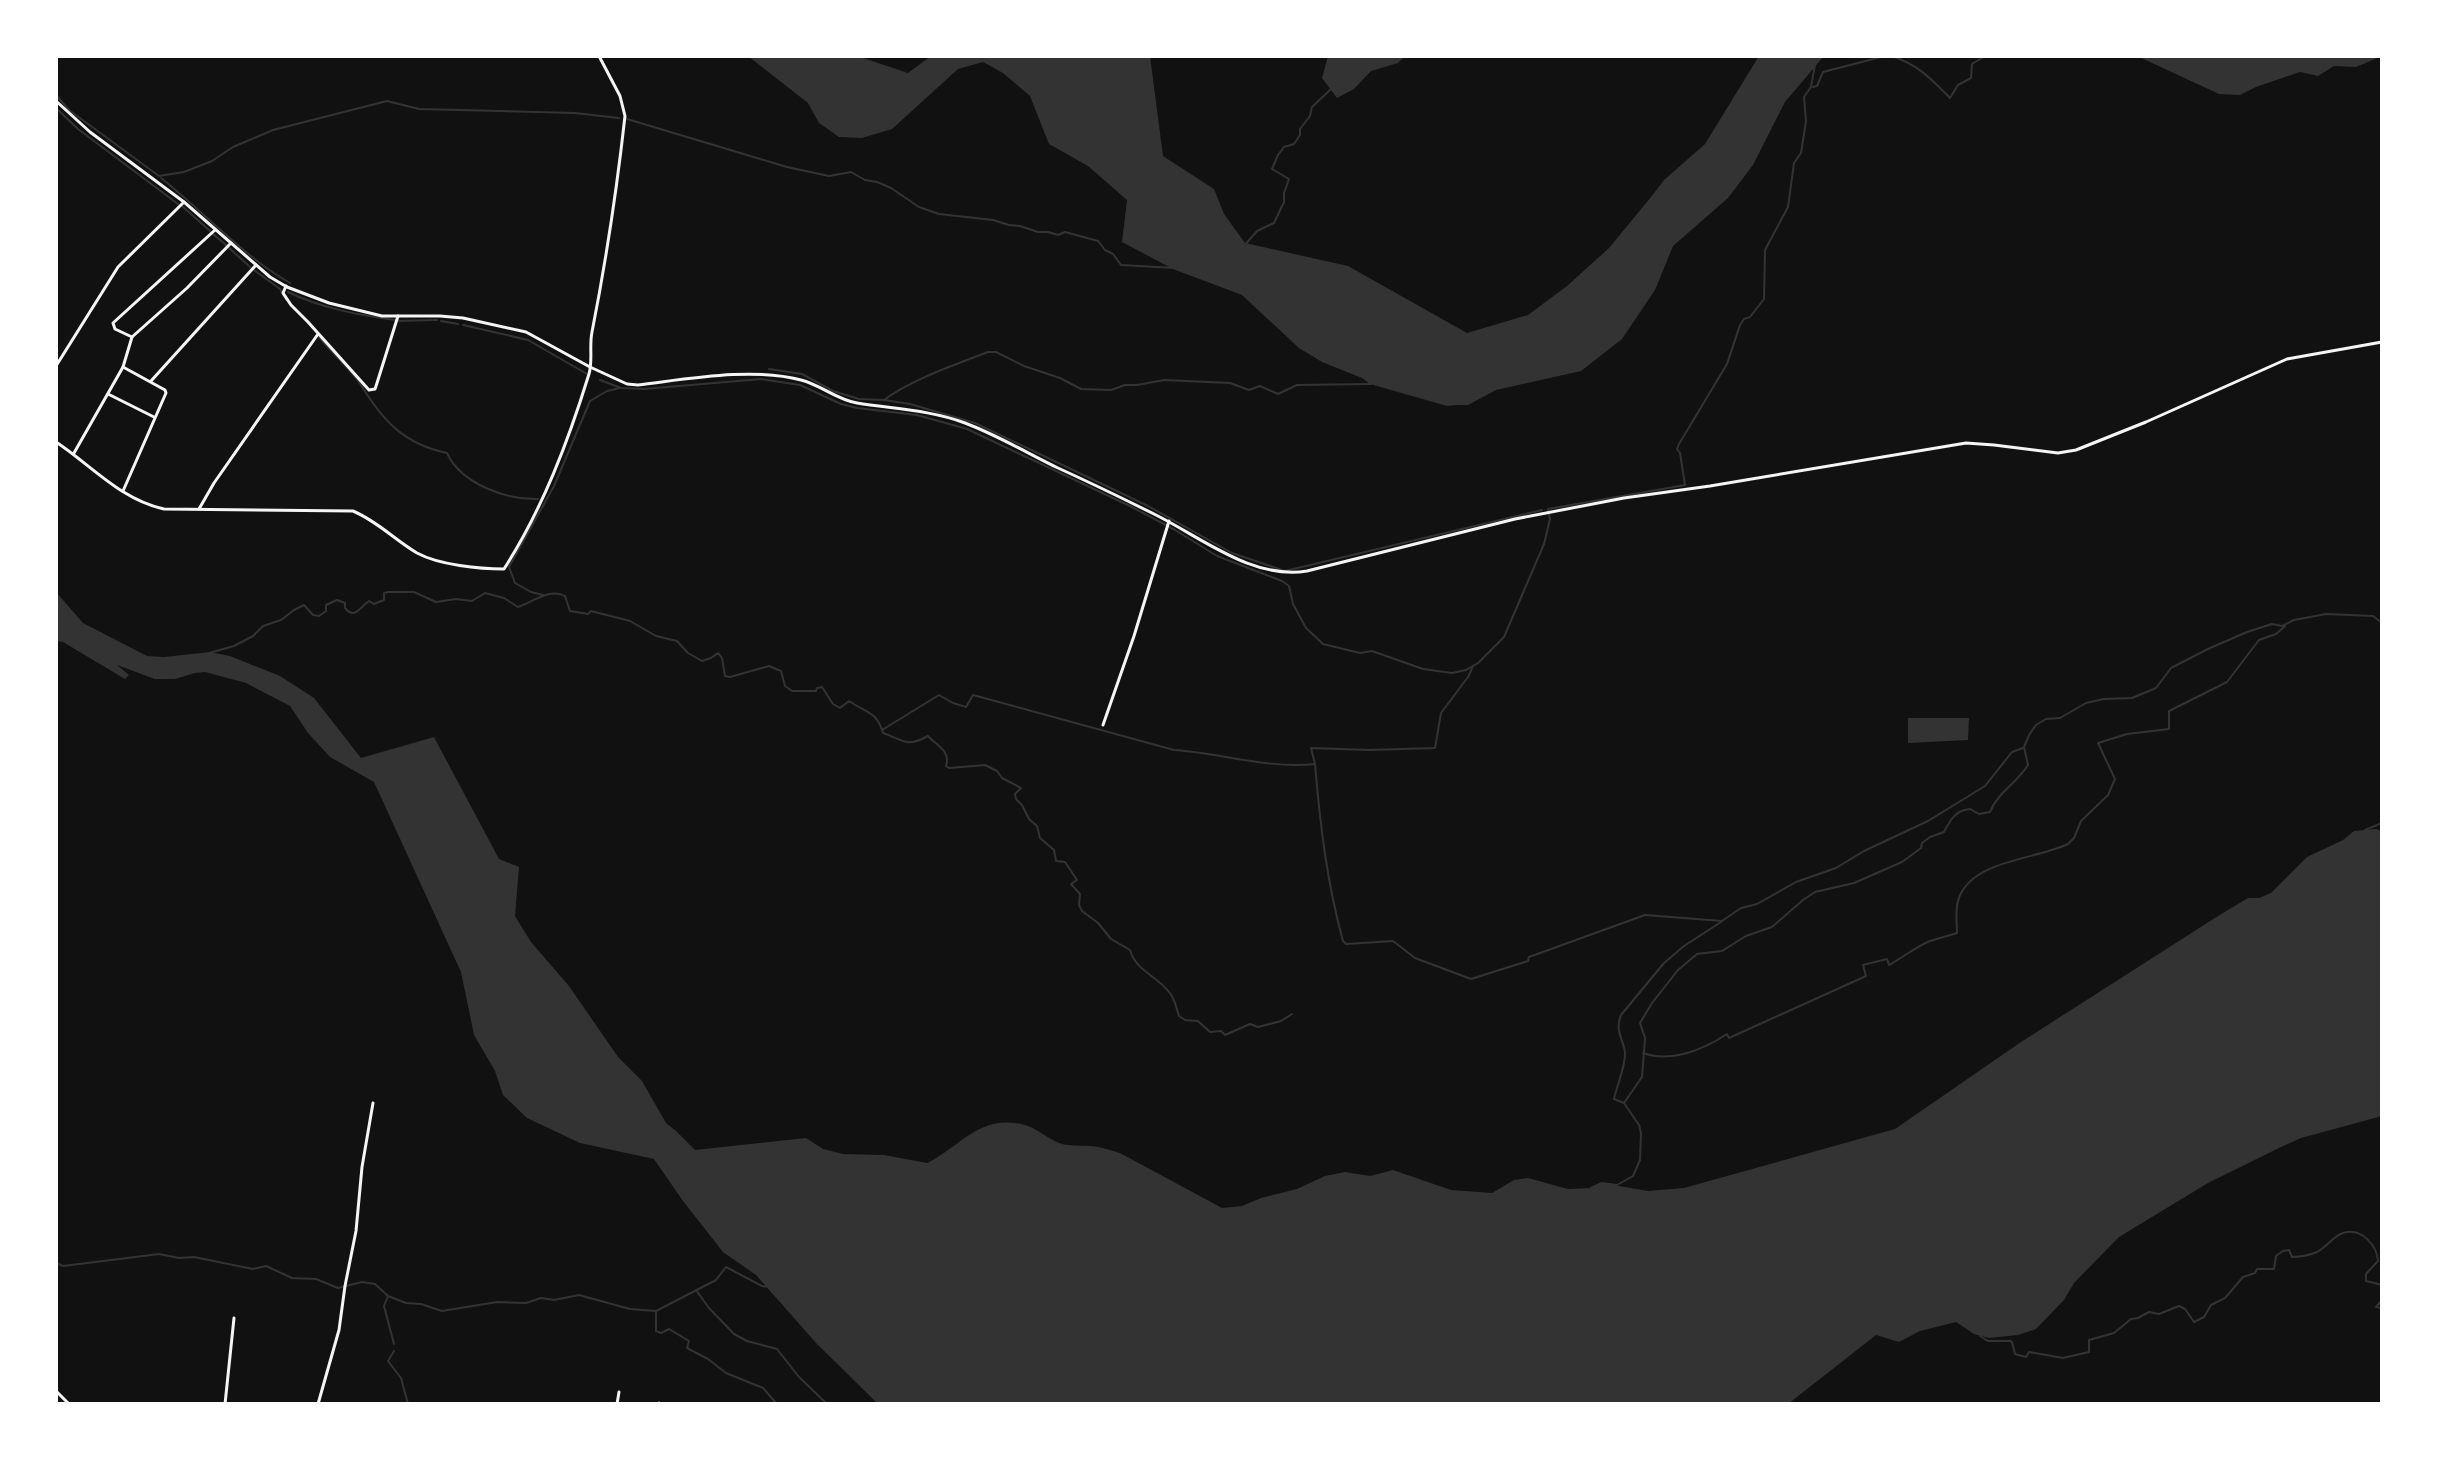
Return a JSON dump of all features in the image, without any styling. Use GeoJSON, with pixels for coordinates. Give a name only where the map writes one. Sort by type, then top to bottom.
{"type":"FeatureCollection","features":[{"type":"Feature","properties":{"kind":"street"},"geometry":{"type":"LineString","coordinates":[[56,442],[74,453],[108,483],[154,507],[353,511],[371,519],[412,550],[431,559],[504,569],[555,473],[577,416],[590,367],[590,344],[606,259],[625,116],[620,96],[599,56]]}},
{"type":"Feature","properties":{"kind":"street"},"geometry":{"type":"LineString","coordinates":[[56,101],[90,132],[184,202],[256,265],[286,286],[329,303],[382,316],[463,318],[526,332],[627,384],[726,376],[790,378],[803,380],[857,403],[929,413],[974,427],[1169,521],[1231,556],[1285,574],[1624,498],[1966,443],[2058,453],[2076,450],[2287,359],[2382,342]]}},
{"type":"Feature","properties":{"kind":"street"},"geometry":{"type":"LineString","coordinates":[[56,366],[118,267],[184,202]]}},
{"type":"Feature","properties":{"kind":"street"},"geometry":{"type":"LineString","coordinates":[[132,337],[115,329],[113,323],[215,230]]}},
{"type":"Feature","properties":{"kind":"street"},"geometry":{"type":"LineString","coordinates":[[74,453],[123,367],[132,337],[231,243]]}},
{"type":"Feature","properties":{"kind":"street"},"geometry":{"type":"LineString","coordinates":[[150,382],[256,265]]}},
{"type":"Feature","properties":{"kind":"street"},"geometry":{"type":"LineString","coordinates":[[286,286],[283,293],[291,305],[369,390],[373,390],[377,383],[398,316]]}},
{"type":"Feature","properties":{"kind":"street"},"geometry":{"type":"LineString","coordinates":[[198,510],[318,334]]}},
{"type":"Feature","properties":{"kind":"street"},"geometry":{"type":"LineString","coordinates":[[123,367],[166,393],[123,491]]}},
{"type":"Feature","properties":{"kind":"street"},"geometry":{"type":"LineString","coordinates":[[108,394],[154,417]]}},
{"type":"Feature","properties":{"kind":"street"},"geometry":{"type":"LineString","coordinates":[[1103,725],[1169,521]]}},
{"type":"Feature","properties":{"kind":"street"},"geometry":{"type":"LineString","coordinates":[[318,1404],[339,1330],[373,1103]]}},
{"type":"Feature","properties":{"kind":"street"},"geometry":{"type":"LineString","coordinates":[[225,1404],[234,1318]]}},
{"type":"Feature","properties":{"kind":"street"},"geometry":{"type":"LineString","coordinates":[[56,1391],[69,1404]]}},
{"type":"Feature","properties":{"kind":"street"},"geometry":{"type":"LineString","coordinates":[[617,1404],[619,1392]]}},
{"type":"Feature","properties":{"kind":"shaded area"},"geometry":{"type":"Polygon","coordinates":[[[748,56],[857,56],[908,73],[931,56],[1150,56],[1163,156],[1214,189],[1224,214],[1245,243],[1348,266],[1467,333],[1528,315],[1567,286],[1609,248],[1664,180],[1705,144],[1759,56],[1824,56],[1785,102],[1753,165],[1728,198],[1673,246],[1655,290],[1622,339],[1581,371],[1496,390],[1468,405],[1447,406],[1370,384],[1322,362],[1299,348],[1242,295],[1173,269],[1122,242],[1127,200],[1088,166],[1049,144],[1030,96],[1003,73],[983,62],[958,69],[892,129],[862,138],[839,137],[819,123],[808,103],[748,56]]]}},
{"type":"Feature","properties":{"kind":"shaded area"},"geometry":{"type":"Polygon","coordinates":[[[1328,56],[1405,56],[1398,63],[1371,71],[1354,89],[1337,98],[1322,78],[1328,56]]]}},
{"type":"Feature","properties":{"kind":"shaded area"},"geometry":{"type":"Polygon","coordinates":[[[2137,56],[2382,56],[2356,67],[2334,66],[2318,76],[2300,72],[2240,95],[2219,94],[2137,56]]]}},
{"type":"Feature","properties":{"kind":"shaded area"},"geometry":{"type":"Polygon","coordinates":[[[56,592],[83,623],[147,656],[210,652],[230,656],[280,676],[314,698],[361,758],[434,737],[499,859],[519,867],[515,916],[531,942],[569,986],[618,1057],[642,1081],[666,1123],[695,1150],[806,1138],[823,1149],[843,1154],[884,1155],[927,1163],[981,1128],[1006,1122],[1026,1125],[1063,1144],[1094,1146],[1120,1153],[1222,1208],[1242,1206],[1297,1189],[1325,1176],[1345,1172],[1370,1176],[1393,1170],[1451,1190],[1492,1193],[1514,1180],[1528,1178],[1568,1189],[1592,1188],[1602,1183],[1648,1191],[1684,1188],[1895,1129],[2021,1042],[2218,916],[2248,898],[2271,893],[2307,857],[2343,840],[2354,831],[2376,829],[2382,831],[2382,1116],[2301,1138],[2281,1147],[2208,1183],[2119,1237],[2074,1283],[2064,1300],[2036,1329],[2018,1335],[1989,1338],[1974,1334],[1956,1322],[1920,1331],[1899,1342],[1876,1335],[1788,1404],[878,1404],[816,1343],[756,1275],[723,1252],[654,1159],[580,1143],[527,1118],[503,1095],[495,1071],[474,1035],[461,972],[374,782],[330,757],[308,733],[290,706],[246,683],[205,672],[175,679],[155,679],[117,665],[129,675],[125,679],[63,642],[56,641],[56,592]]]}},
{"type":"Feature","properties":{"kind":"shaded area"},"geometry":{"type":"Polygon","coordinates":[[[1908,718],[1969,718],[1968,740],[1908,743],[1908,718]]]}},
{"type":"Feature","properties":{"kind":"waterway"},"geometry":{"type":"LineString","coordinates":[[1813,87],[1817,86],[1823,72],[1885,56]]}},
{"type":"Feature","properties":{"kind":"waterway"},"geometry":{"type":"LineString","coordinates":[[1892,56],[1917,68],[1950,98],[1958,85],[1971,78],[1972,64],[1985,56]]}},
{"type":"Feature","properties":{"kind":"waterway"},"geometry":{"type":"LineString","coordinates":[[600,380],[621,388],[644,389],[761,379],[800,385],[857,408],[917,415],[967,429],[1132,507],[1217,556],[1282,581],[1289,586],[1293,604],[1306,628],[1323,644],[1360,653],[1372,651],[1423,669],[1452,673],[1466,670],[1478,663],[1504,637],[1544,544],[1550,519],[1548,509],[1685,485],[1677,449],[1679,444],[1727,364],[1740,325],[1764,299],[1765,250],[1788,207],[1794,163],[1801,153],[1806,121],[1804,97],[1811,87],[1815,65]]}},
{"type":"Feature","properties":{"kind":"waterway"},"geometry":{"type":"LineString","coordinates":[[1244,246],[1257,231],[1274,223],[1284,202],[1289,179],[1272,169],[1284,147],[1294,144],[1300,135],[1312,107],[1331,89]]}},
{"type":"Feature","properties":{"kind":"waterway"},"geometry":{"type":"LineString","coordinates":[[56,95],[69,110],[159,176],[184,172],[212,161],[233,147],[273,130],[387,101],[419,109],[575,113],[619,118]]}},
{"type":"Feature","properties":{"kind":"waterway"},"geometry":{"type":"LineString","coordinates":[[56,108],[78,129],[178,204]]}},
{"type":"Feature","properties":{"kind":"waterway"},"geometry":{"type":"LineString","coordinates":[[627,119],[787,167],[829,176],[851,172],[891,188],[919,207],[939,214],[993,220],[1058,235],[1065,232],[1098,241],[1121,265],[1175,268]]}},
{"type":"Feature","properties":{"kind":"waterway"},"geometry":{"type":"LineString","coordinates":[[161,178],[240,247],[290,283]]}},
{"type":"Feature","properties":{"kind":"waterway"},"geometry":{"type":"LineString","coordinates":[[182,206],[210,231]]}},
{"type":"Feature","properties":{"kind":"waterway"},"geometry":{"type":"LineString","coordinates":[[213,234],[226,245]]}},
{"type":"Feature","properties":{"kind":"waterway"},"geometry":{"type":"LineString","coordinates":[[228,247],[250,267]]}},
{"type":"Feature","properties":{"kind":"waterway"},"geometry":{"type":"LineString","coordinates":[[254,270],[280,289],[286,300]]}},
{"type":"Feature","properties":{"kind":"waterway"},"geometry":{"type":"LineString","coordinates":[[288,292],[340,310],[395,320]]}},
{"type":"Feature","properties":{"kind":"waterway"},"geometry":{"type":"LineString","coordinates":[[399,321],[437,320]]}},
{"type":"Feature","properties":{"kind":"waterway"},"geometry":{"type":"LineString","coordinates":[[441,321],[458,324]]}},
{"type":"Feature","properties":{"kind":"waterway"},"geometry":{"type":"LineString","coordinates":[[463,325],[528,340],[587,374]]}},
{"type":"Feature","properties":{"kind":"waterway"},"geometry":{"type":"LineString","coordinates":[[319,337],[396,429],[419,444],[447,453],[463,473],[486,488],[513,497],[538,499]]}},
{"type":"Feature","properties":{"kind":"waterway"},"geometry":{"type":"LineString","coordinates":[[769,369],[802,374],[833,391],[859,399],[884,400],[920,379],[988,352],[996,352],[1081,389],[1111,390],[1164,380],[1230,383],[1249,390],[1260,386],[1278,394],[1297,385],[1371,384]]}},
{"type":"Feature","properties":{"kind":"waterway"},"geometry":{"type":"LineString","coordinates":[[543,595],[515,583],[509,567],[554,486],[590,401],[607,391],[620,388]]}},
{"type":"Feature","properties":{"kind":"waterway"},"geometry":{"type":"LineString","coordinates":[[884,400],[910,404],[975,423],[1148,506],[1232,553],[1285,571],[1542,510]]}},
{"type":"Feature","properties":{"kind":"waterway"},"geometry":{"type":"LineString","coordinates":[[209,653],[234,646],[253,636],[263,626],[281,620],[304,605],[313,615],[319,616],[326,611],[326,605],[337,600],[355,613],[369,601],[374,604],[384,600],[384,593],[388,592],[414,592],[436,602],[456,599],[472,601],[485,593],[504,598],[518,607],[547,595],[559,594],[565,596],[570,611],[588,614],[591,611],[630,621],[656,636],[677,641],[688,653],[702,661],[718,653],[725,676],[769,666],[781,671],[785,686],[792,691],[816,691],[822,687],[833,704],[840,708],[849,701],[870,713],[878,720],[883,733],[910,742],[928,736],[947,756],[946,766],[949,768],[985,765],[997,771],[1002,778],[1021,788],[1015,794],[1016,799],[1037,826],[1040,838],[1054,850],[1056,861],[1065,862],[1077,880],[1071,884],[1080,894],[1082,911],[1098,923],[1111,939],[1130,950],[1137,963],[1164,986],[1173,997],[1179,1016],[1198,1021],[1210,1032],[1221,1031],[1225,1035],[1250,1024],[1258,1027],[1281,1021],[1292,1014]]}},
{"type":"Feature","properties":{"kind":"waterway"},"geometry":{"type":"LineString","coordinates":[[1591,1188],[1602,1183],[1617,1185],[1633,1176],[1640,1160],[1641,1133],[1624,1103],[1642,1077],[1645,1038],[1640,1023],[1678,970],[1697,954],[1722,951],[1746,936],[1772,927],[1815,892],[1854,883],[1902,862],[1930,837],[1944,832],[1961,811],[1990,812],[2028,765],[2024,747],[2036,725],[2046,719],[2060,718],[2086,703],[2132,698],[2156,688],[2171,668],[2247,632],[2272,624],[2282,626],[2294,620],[2326,614],[2373,616],[2382,623]]}},
{"type":"Feature","properties":{"kind":"waterway"},"geometry":{"type":"LineString","coordinates":[[1643,1053],[1675,1056],[1697,1050],[1727,1034],[1729,1038],[1866,976],[1863,965],[1887,959],[1889,965],[1925,943],[1957,933],[1958,901],[1975,877],[2005,863],[2068,844],[2081,821],[2108,795],[2115,779],[2098,743],[2127,734],[2169,729],[2169,711],[2227,682],[2259,640],[2276,634],[2285,626]]}},
{"type":"Feature","properties":{"kind":"waterway"},"geometry":{"type":"LineString","coordinates":[[882,730],[939,695],[966,707],[973,695],[1174,750],[1262,763],[1315,764],[1311,748],[1435,748],[1441,713],[1473,666]]}},
{"type":"Feature","properties":{"kind":"waterway"},"geometry":{"type":"LineString","coordinates":[[1315,764],[1325,853],[1343,941],[1346,944],[1393,941],[1415,958],[1471,979],[1528,961],[1529,957],[1645,915],[1722,921],[1741,908],[1757,904],[1796,882],[1836,868],[1864,851],[1928,821],[1985,786],[2012,752],[2023,748]]}},
{"type":"Feature","properties":{"kind":"waterway"},"geometry":{"type":"LineString","coordinates":[[2365,830],[2382,823]]}},
{"type":"Feature","properties":{"kind":"waterway"},"geometry":{"type":"LineString","coordinates":[[1624,1103],[1614,1099],[1625,1059],[1619,1027],[1621,1015],[1664,963],[1721,922]]}},
{"type":"Feature","properties":{"kind":"waterway"},"geometry":{"type":"LineString","coordinates":[[1980,1336],[1988,1341],[2010,1341],[2015,1354],[2026,1357],[2029,1352],[2063,1358],[2089,1352],[2089,1340],[2114,1333],[2131,1319],[2149,1312],[2159,1314],[2179,1306],[2194,1322],[2204,1317],[2211,1305],[2225,1298],[2243,1277],[2255,1273],[2257,1269],[2274,1269],[2276,1256],[2283,1251],[2289,1250],[2292,1257],[2311,1254],[2321,1250],[2339,1234],[2350,1232],[2362,1235],[2375,1249],[2378,1261],[2366,1274],[2366,1281],[2382,1285]]}},
{"type":"Feature","properties":{"kind":"waterway"},"geometry":{"type":"LineString","coordinates":[[56,1263],[63,1266],[159,1254],[194,1257],[253,1269],[266,1266],[292,1278],[316,1279],[338,1288],[362,1282],[375,1284],[388,1296],[442,1311],[497,1302],[526,1303],[541,1298],[554,1300],[579,1295],[630,1309],[656,1311],[716,1280],[726,1267],[762,1286],[770,1287]]}},
{"type":"Feature","properties":{"kind":"waterway"},"geometry":{"type":"LineString","coordinates":[[696,1290],[734,1334],[777,1349],[799,1377],[827,1404]]}},
{"type":"Feature","properties":{"kind":"waterway"},"geometry":{"type":"LineString","coordinates":[[388,1296],[384,1306],[394,1344]]}},
{"type":"Feature","properties":{"kind":"waterway"},"geometry":{"type":"LineString","coordinates":[[2382,1300],[2376,1307],[2382,1308]]}},
{"type":"Feature","properties":{"kind":"waterway"},"geometry":{"type":"LineString","coordinates":[[656,1313],[656,1331],[661,1333],[669,1329],[689,1341],[687,1348],[726,1373],[763,1388],[777,1404]]}},
{"type":"Feature","properties":{"kind":"waterway"},"geometry":{"type":"LineString","coordinates":[[394,1351],[388,1361],[401,1378],[408,1404]]}}]}
